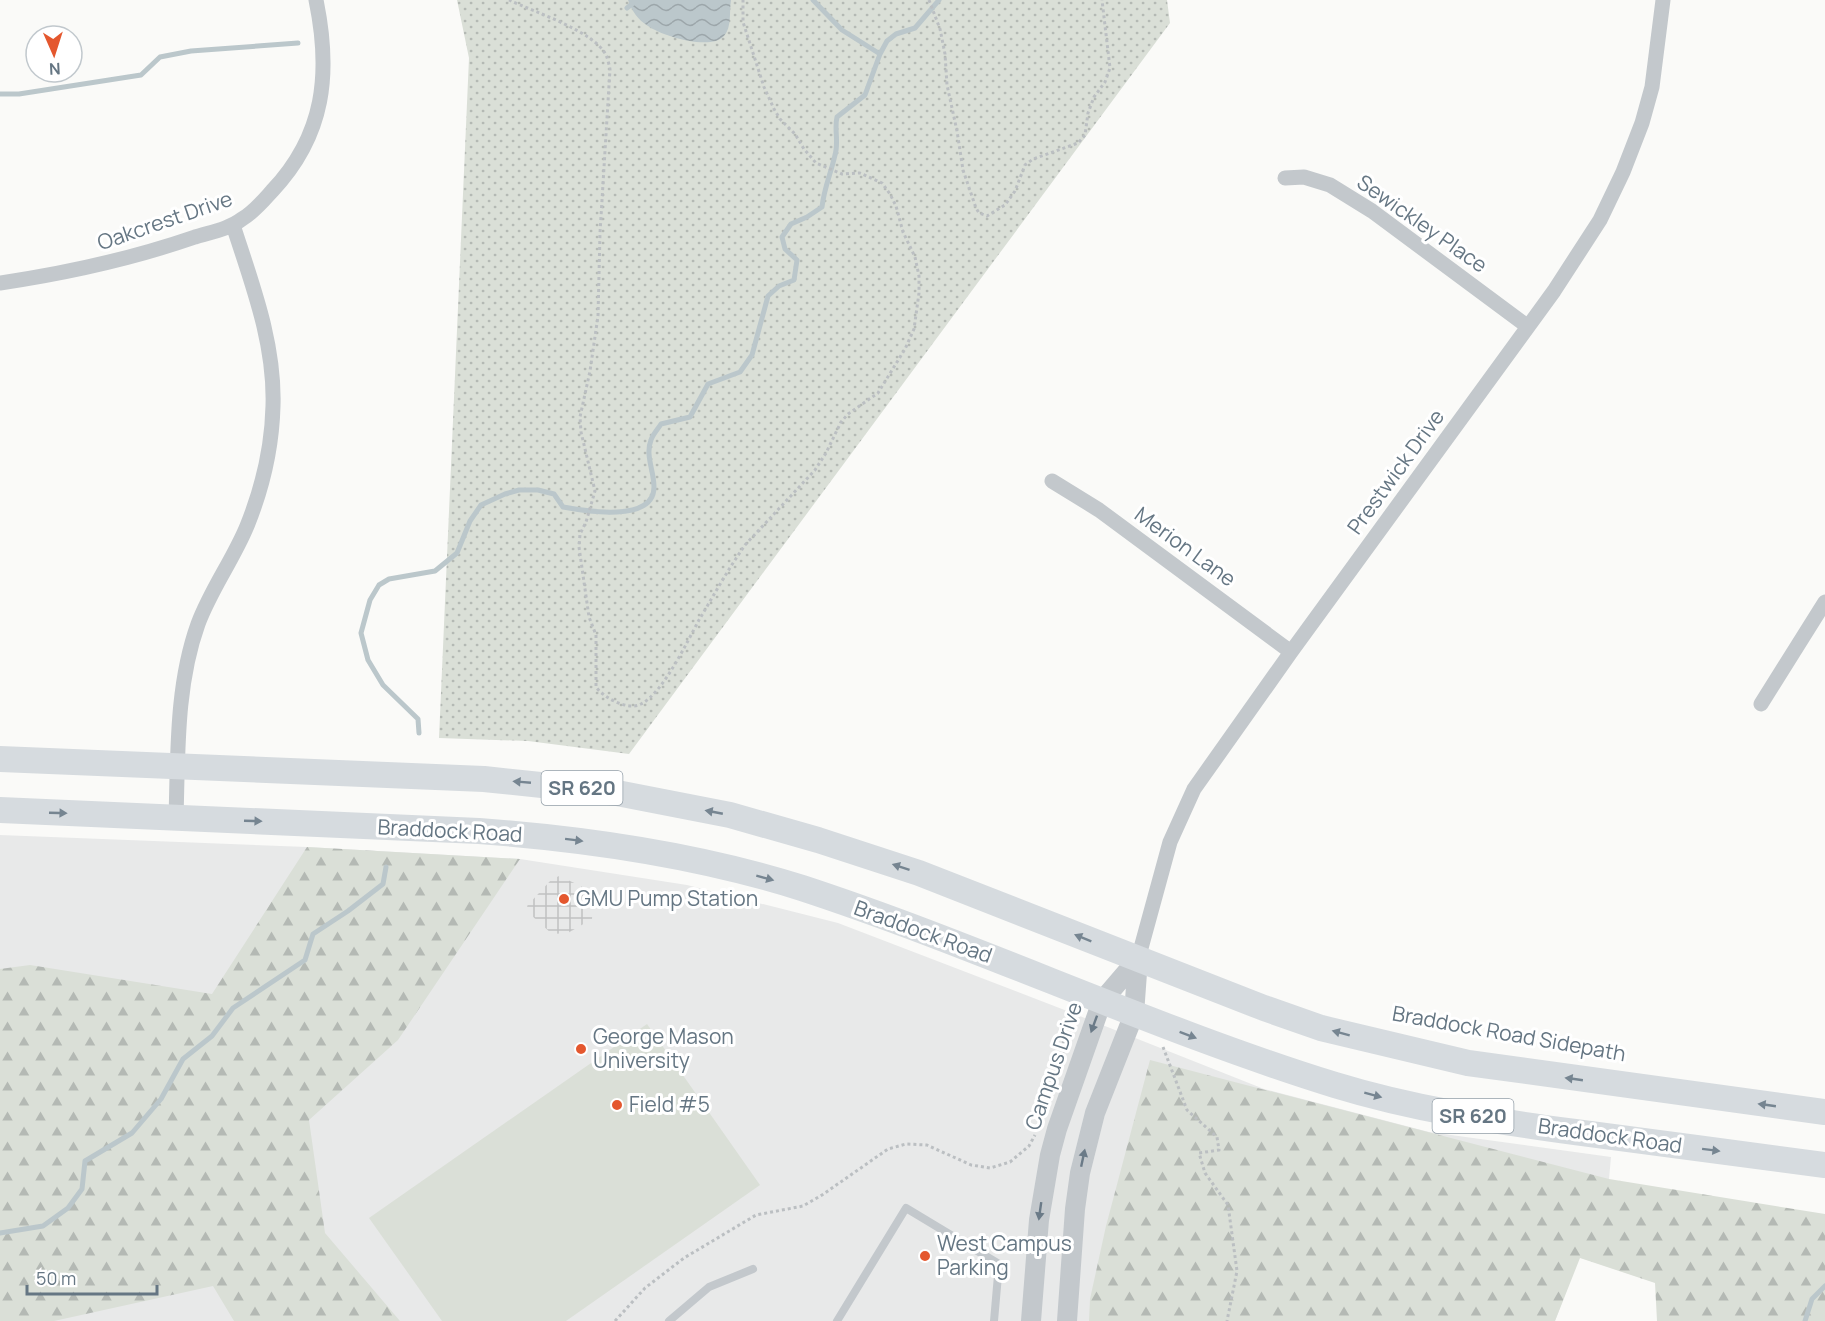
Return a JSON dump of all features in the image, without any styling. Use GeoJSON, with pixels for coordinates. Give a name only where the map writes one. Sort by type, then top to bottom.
{"type":"FeatureCollection","features":[{"type":"Feature","properties":{"kind":"main road","name":"SR 620"},"geometry":{"type":"LineString","coordinates":[[0,759],[483,778],[617,793],[730,815],[818,840],[919,873],[1264,1008],[1322,1028],[1446,1059],[1546,1075],[1825,1112]]}},
{"type":"Feature","properties":{"kind":"main road","name":"Braddock Road"},"geometry":{"type":"LineString","coordinates":[[0,810],[479,831],[537,836],[660,853],[800,887],[931,933],[1249,1058],[1402,1103],[1537,1127],[1825,1165]]}},
{"type":"Feature","properties":{"kind":"street","name":"Oakcrest Drive"},"geometry":{"type":"LineString","coordinates":[[0,283],[90,268],[234,225],[251,213],[279,184],[298,158],[312,130],[322,91],[325,61],[316,0]]}},
{"type":"Feature","properties":{"kind":"street","name":"Prestwick Drive"},"geometry":{"type":"LineString","coordinates":[[1137,959],[1170,842],[1184,808],[1204,773],[1554,291],[1600,219],[1623,172],[1642,123],[1652,87],[1663,0]]}},
{"type":"Feature","properties":{"kind":"street","name":"Sewickley Place"},"geometry":{"type":"LineString","coordinates":[[1285,178],[1304,177],[1330,185],[1372,211],[1527,326]]}},
{"type":"Feature","properties":{"kind":"street"},"geometry":{"type":"LineString","coordinates":[[176,818],[180,708],[191,647],[209,598],[247,526],[264,473],[271,430],[273,383],[267,334],[234,225]]}},
{"type":"Feature","properties":{"kind":"street","name":"Merion Lane"},"geometry":{"type":"LineString","coordinates":[[1052,481],[1099,510],[1291,652]]}},
{"type":"Feature","properties":{"kind":"street"},"geometry":{"type":"LineString","coordinates":[[1761,704],[1825,603]]}},
{"type":"Feature","properties":{"kind":"street"},"geometry":{"type":"LineString","coordinates":[[1067,1321],[1076,1209],[1087,1143],[1095,1113],[1134,1014],[1137,959]]}},
{"type":"Feature","properties":{"kind":"street","name":"Campus Drive"},"geometry":{"type":"LineString","coordinates":[[1031,1321],[1039,1220],[1050,1155],[1065,1102],[1102,1000],[1137,959]]}},
{"type":"Feature","properties":{"kind":"lane"},"geometry":{"type":"LineString","coordinates":[[837,1321],[906,1208],[999,1264],[994,1321]]}},
{"type":"Feature","properties":{"kind":"lane"},"geometry":{"type":"LineString","coordinates":[[669,1321],[709,1287],[753,1269]]}},
{"type":"Feature","properties":{"kind":"path"},"geometry":{"type":"LineString","coordinates":[[509,0],[570,27],[596,42],[606,56],[610,69],[600,233],[598,316],[580,417],[581,432],[595,491],[580,534],[579,547],[589,616],[596,635],[596,687],[601,694],[630,706],[639,705],[647,700],[677,662],[717,589],[745,545],[815,470],[841,422],[848,414],[879,393],[905,349],[914,329],[918,312],[919,276],[915,257],[903,232],[890,194],[882,183],[873,178],[860,173],[839,173],[822,167],[811,158],[795,134],[780,119],[764,87],[743,22],[743,0]]}},
{"type":"Feature","properties":{"kind":"path"},"geometry":{"type":"LineString","coordinates":[[928,0],[937,20],[945,54],[947,85],[963,170],[978,213],[987,216],[1005,205],[1015,192],[1025,165],[1033,159],[1078,143],[1085,135],[1088,113],[1110,68],[1110,51],[1102,0]]}},
{"type":"Feature","properties":{"kind":"path"},"geometry":{"type":"LineString","coordinates":[[1063,1056],[1064,1024]]}},
{"type":"Feature","properties":{"kind":"path"},"geometry":{"type":"LineString","coordinates":[[1163,1047],[1187,1110],[1217,1137],[1219,1150],[1199,1153],[1206,1173],[1228,1205],[1238,1271],[1227,1321]]}},
{"type":"Feature","properties":{"kind":"path"},"geometry":{"type":"LineString","coordinates":[[615,1321],[645,1288],[684,1258],[756,1215],[802,1206],[822,1196],[888,1149],[906,1144],[927,1145],[970,1165],[990,1168],[1010,1162],[1029,1146],[1038,1130]]}},
{"type":"Feature","properties":{"kind":"shaded area","name":"George Mason University"},"geometry":{"type":"Polygon","coordinates":[[[0,835],[307,847],[520,859],[687,885],[838,923],[1264,1089],[1429,1132],[1611,1157],[1609,1179],[1555,1321],[0,1321],[0,835]]]}},
{"type":"Feature","properties":{"kind":"shaded area"},"geometry":{"type":"Polygon","coordinates":[[[559,876],[581,886],[593,899],[592,919],[568,933],[552,934],[530,914],[527,906],[551,880],[559,876]]]}},
{"type":"Feature","properties":{"kind":"green space"},"geometry":{"type":"Polygon","coordinates":[[[457,0],[1167,0],[1170,23],[629,754],[528,741],[439,738],[469,58],[457,0]]]}},
{"type":"Feature","properties":{"kind":"green space"},"geometry":{"type":"Polygon","coordinates":[[[307,847],[520,859],[398,1040],[309,1120],[325,1233],[400,1321],[234,1321],[213,1286],[54,1321],[0,1321],[0,969],[30,965],[212,994],[307,847]]]}},
{"type":"Feature","properties":{"kind":"green space","name":"Field #5"},"geometry":{"type":"Polygon","coordinates":[[[647,1024],[760,1185],[566,1321],[442,1321],[369,1218],[647,1024]]]}},
{"type":"Feature","properties":{"kind":"green space"},"geometry":{"type":"Polygon","coordinates":[[[1150,1060],[1609,1179],[1825,1214],[1825,1321],[1657,1321],[1655,1283],[1580,1258],[1555,1321],[1089,1321],[1090,1299],[1106,1226],[1150,1060]]]}},
{"type":"Feature","properties":{"kind":"water"},"geometry":{"type":"Polygon","coordinates":[[[628,0],[731,0],[727,32],[718,40],[709,42],[675,38],[644,24],[631,8],[628,0]]]}},
{"type":"Feature","properties":{"kind":"waterway"},"geometry":{"type":"LineString","coordinates":[[627,8],[637,0]]}},
{"type":"Feature","properties":{"kind":"waterway"},"geometry":{"type":"LineString","coordinates":[[813,0],[842,30],[880,54]]}},
{"type":"Feature","properties":{"kind":"waterway"},"geometry":{"type":"LineString","coordinates":[[419,733],[418,719],[383,685],[368,660],[361,633],[370,600],[379,585],[389,579],[435,571],[457,553],[470,521],[481,505],[505,494],[519,490],[538,490],[554,494],[563,507],[601,512],[631,510],[643,506],[651,498],[654,481],[649,446],[654,434],[661,424],[690,417],[708,384],[740,372],[752,355],[768,296],[779,286],[794,280],[797,260],[785,249],[782,237],[791,224],[822,207],[836,150],[837,117],[865,95],[887,41],[896,34],[915,28],[939,0]]}},
{"type":"Feature","properties":{"kind":"waterway"},"geometry":{"type":"LineString","coordinates":[[0,94],[19,94],[141,75],[160,57],[191,51],[298,43]]}},
{"type":"Feature","properties":{"kind":"waterway"},"geometry":{"type":"LineString","coordinates":[[0,1233],[43,1226],[68,1208],[82,1189],[85,1161],[132,1133],[161,1099],[183,1059],[212,1036],[233,1008],[305,960],[313,934],[383,884],[386,867]]}},
{"type":"Feature","properties":{"kind":"waterway"},"geometry":{"type":"LineString","coordinates":[[1805,1321],[1812,1299],[1825,1286]]}},
{"type":"Feature","properties":{"kind":"place","name":"GMU Pump Station"},"geometry":{"type":"Point","coordinates":[564,899]}},
{"type":"Feature","properties":{"kind":"place","name":"George Mason University"},"geometry":{"type":"Point","coordinates":[581,1049]}},
{"type":"Feature","properties":{"kind":"place","name":"Field #5"},"geometry":{"type":"Point","coordinates":[617,1105]}},
{"type":"Feature","properties":{"kind":"place","name":"West Campus Parking"},"geometry":{"type":"Point","coordinates":[925,1256]}}]}
